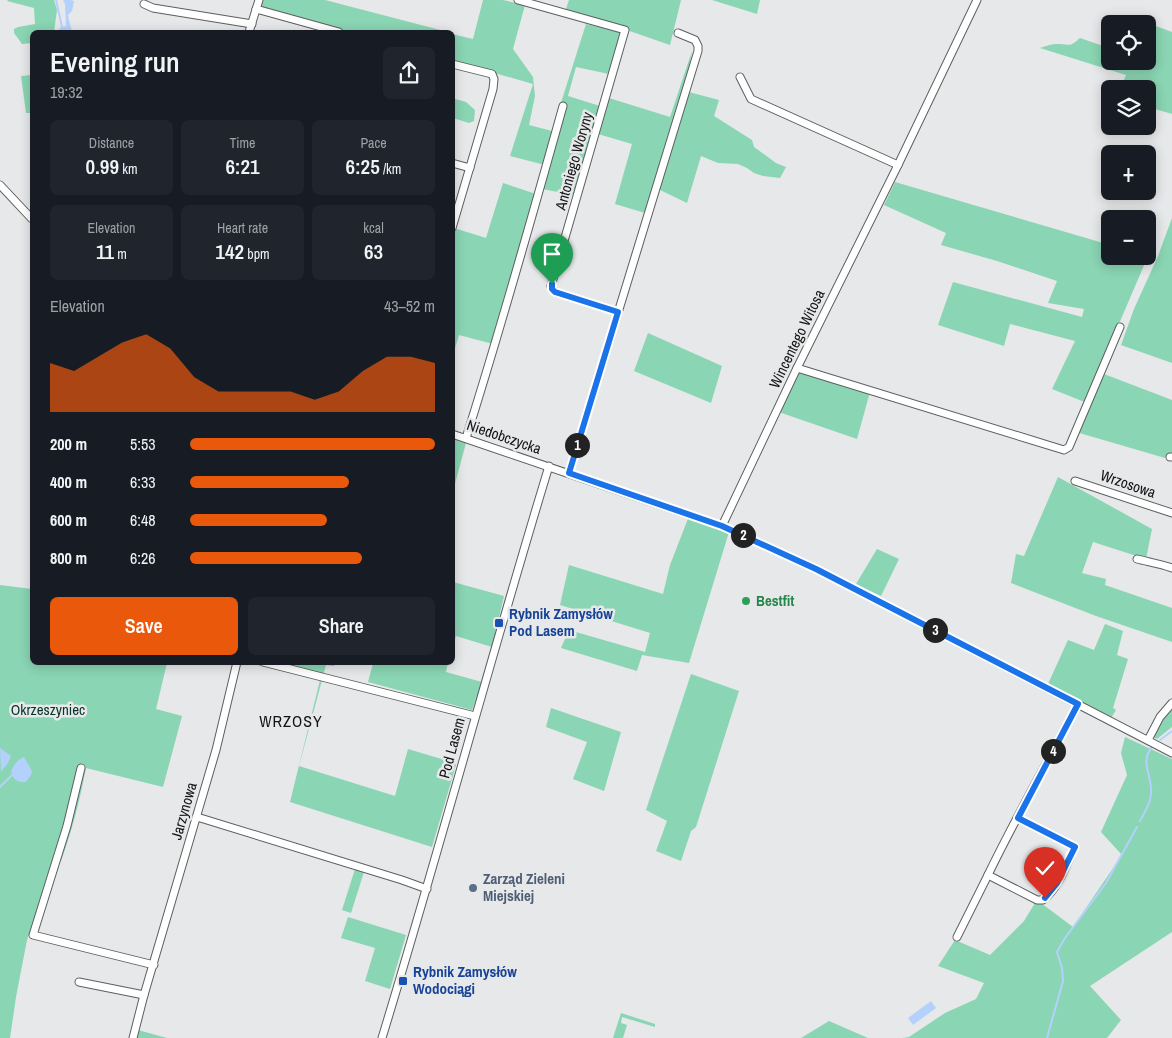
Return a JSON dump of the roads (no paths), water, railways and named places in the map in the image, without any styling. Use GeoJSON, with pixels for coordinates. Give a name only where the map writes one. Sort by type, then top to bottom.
{"type":"FeatureCollection","features":[{"type":"Feature","properties":{"kind":"street"},"geometry":{"type":"LineString","coordinates":[[250,30],[258,0]]}},
{"type":"Feature","properties":{"kind":"street","name":"Antoniego Woryny"},"geometry":{"type":"LineString","coordinates":[[518,0],[625,30],[551,286],[555,292],[618,312]]}},
{"type":"Feature","properties":{"kind":"street","name":"Wincentego Witosa"},"geometry":{"type":"LineString","coordinates":[[722,526],[977,0]]}},
{"type":"Feature","properties":{"kind":"street"},"geometry":{"type":"LineString","coordinates":[[144,4],[153,8],[252,24]]}},
{"type":"Feature","properties":{"kind":"street"},"geometry":{"type":"LineString","coordinates":[[256,9],[332,30]]}},
{"type":"Feature","properties":{"kind":"street"},"geometry":{"type":"LineString","coordinates":[[569,473],[698,51],[695,40],[678,33]]}},
{"type":"Feature","properties":{"kind":"street"},"geometry":{"type":"LineString","coordinates":[[455,65],[492,74],[494,79],[493,90],[455,218]]}},
{"type":"Feature","properties":{"kind":"street"},"geometry":{"type":"LineString","coordinates":[[740,77],[751,99],[898,165]]}},
{"type":"Feature","properties":{"kind":"street"},"geometry":{"type":"LineString","coordinates":[[466,438],[563,106]]}},
{"type":"Feature","properties":{"kind":"street"},"geometry":{"type":"LineString","coordinates":[[455,164],[470,168]]}},
{"type":"Feature","properties":{"kind":"street"},"geometry":{"type":"LineString","coordinates":[[0,185],[30,216]]}},
{"type":"Feature","properties":{"kind":"street"},"geometry":{"type":"LineString","coordinates":[[797,368],[1064,450],[1069,447],[1120,327]]}},
{"type":"Feature","properties":{"kind":"street","name":"Niedobczycka"},"geometry":{"type":"LineString","coordinates":[[455,435],[722,526],[816,569],[1172,753]]}},
{"type":"Feature","properties":{"kind":"street","name":"Pod Lasem"},"geometry":{"type":"LineString","coordinates":[[382,1038],[549,466]]}},
{"type":"Feature","properties":{"kind":"street","name":"Wrzosowa"},"geometry":{"type":"LineString","coordinates":[[1075,481],[1172,513]]}},
{"type":"Feature","properties":{"kind":"street"},"geometry":{"type":"LineString","coordinates":[[1136,559],[1172,568]]}},
{"type":"Feature","properties":{"kind":"street","name":"Jarzynowa"},"geometry":{"type":"LineString","coordinates":[[133,1038],[216,750],[236,665]]}},
{"type":"Feature","properties":{"kind":"street"},"geometry":{"type":"LineString","coordinates":[[275,665],[475,716]]}},
{"type":"Feature","properties":{"kind":"street"},"geometry":{"type":"LineString","coordinates":[[1148,740],[1160,717],[1172,703]]}},
{"type":"Feature","properties":{"kind":"street"},"geometry":{"type":"LineString","coordinates":[[957,937],[1078,704]]}},
{"type":"Feature","properties":{"kind":"street"},"geometry":{"type":"LineString","coordinates":[[81,768],[67,826],[33,934],[154,965]]}},
{"type":"Feature","properties":{"kind":"street"},"geometry":{"type":"LineString","coordinates":[[197,817],[426,889]]}},
{"type":"Feature","properties":{"kind":"street"},"geometry":{"type":"LineString","coordinates":[[988,875],[1040,900],[1043,900],[1048,895],[1060,879],[1075,847],[1018,818]]}},
{"type":"Feature","properties":{"kind":"street"},"geometry":{"type":"LineString","coordinates":[[79,982],[144,995]]}},
{"type":"Feature","properties":{"kind":"water"},"geometry":{"type":"Polygon","coordinates":[[[63,1],[74,1],[72,11],[68,15],[72,30],[59,29],[66,26],[65,4],[63,1]]]}},
{"type":"Feature","properties":{"kind":"water"},"geometry":{"type":"Polygon","coordinates":[[[0,748],[11,756],[1,772],[0,748]]]}},
{"type":"Feature","properties":{"kind":"water"},"geometry":{"type":"Polygon","coordinates":[[[24,757],[32,771],[26,782],[20,782],[13,777],[11,772],[16,763],[24,757]]]}},
{"type":"Feature","properties":{"kind":"water"},"geometry":{"type":"Polygon","coordinates":[[[931,1001],[936,1008],[913,1025],[908,1018],[931,1001]]]}},
{"type":"Feature","properties":{"kind":"waterway"},"geometry":{"type":"LineString","coordinates":[[56,0],[62,27]]}},
{"type":"Feature","properties":{"kind":"waterway"},"geometry":{"type":"LineString","coordinates":[[1160,740],[1172,731]]}},
{"type":"Feature","properties":{"kind":"waterway"},"geometry":{"type":"LineString","coordinates":[[1140,821],[1151,797],[1146,764],[1148,753],[1152,747]]}},
{"type":"Feature","properties":{"kind":"waterway"},"geometry":{"type":"LineString","coordinates":[[0,787],[13,774]]}},
{"type":"Feature","properties":{"kind":"waterway"},"geometry":{"type":"LineString","coordinates":[[1047,1038],[1063,981],[1062,968],[1057,952],[1065,938],[1106,883],[1137,827]]}},
{"type":"Feature","properties":{"kind":"place","name":"Bestfit"},"geometry":{"type":"Point","coordinates":[746,601]}},
{"type":"Feature","properties":{"kind":"place","name":"Rybnik Zamysłów Pod Lasem"},"geometry":{"type":"Point","coordinates":[499,623]}},
{"type":"Feature","properties":{"kind":"place","name":"Zarząd Zieleni Miejskiej"},"geometry":{"type":"Point","coordinates":[473,888]}},
{"type":"Feature","properties":{"kind":"place","name":"Rybnik Zamysłów Wodociągi"},"geometry":{"type":"Point","coordinates":[403,981]}},
{"type":"Feature","properties":{"kind":"district","name":"WRZOSY"},"geometry":{"type":"Point","coordinates":[291,721]}},
{"type":"Feature","properties":{"kind":"park label","name":"Okrzeszyniec"},"geometry":{"type":"Point","coordinates":[48,710]}}]}
